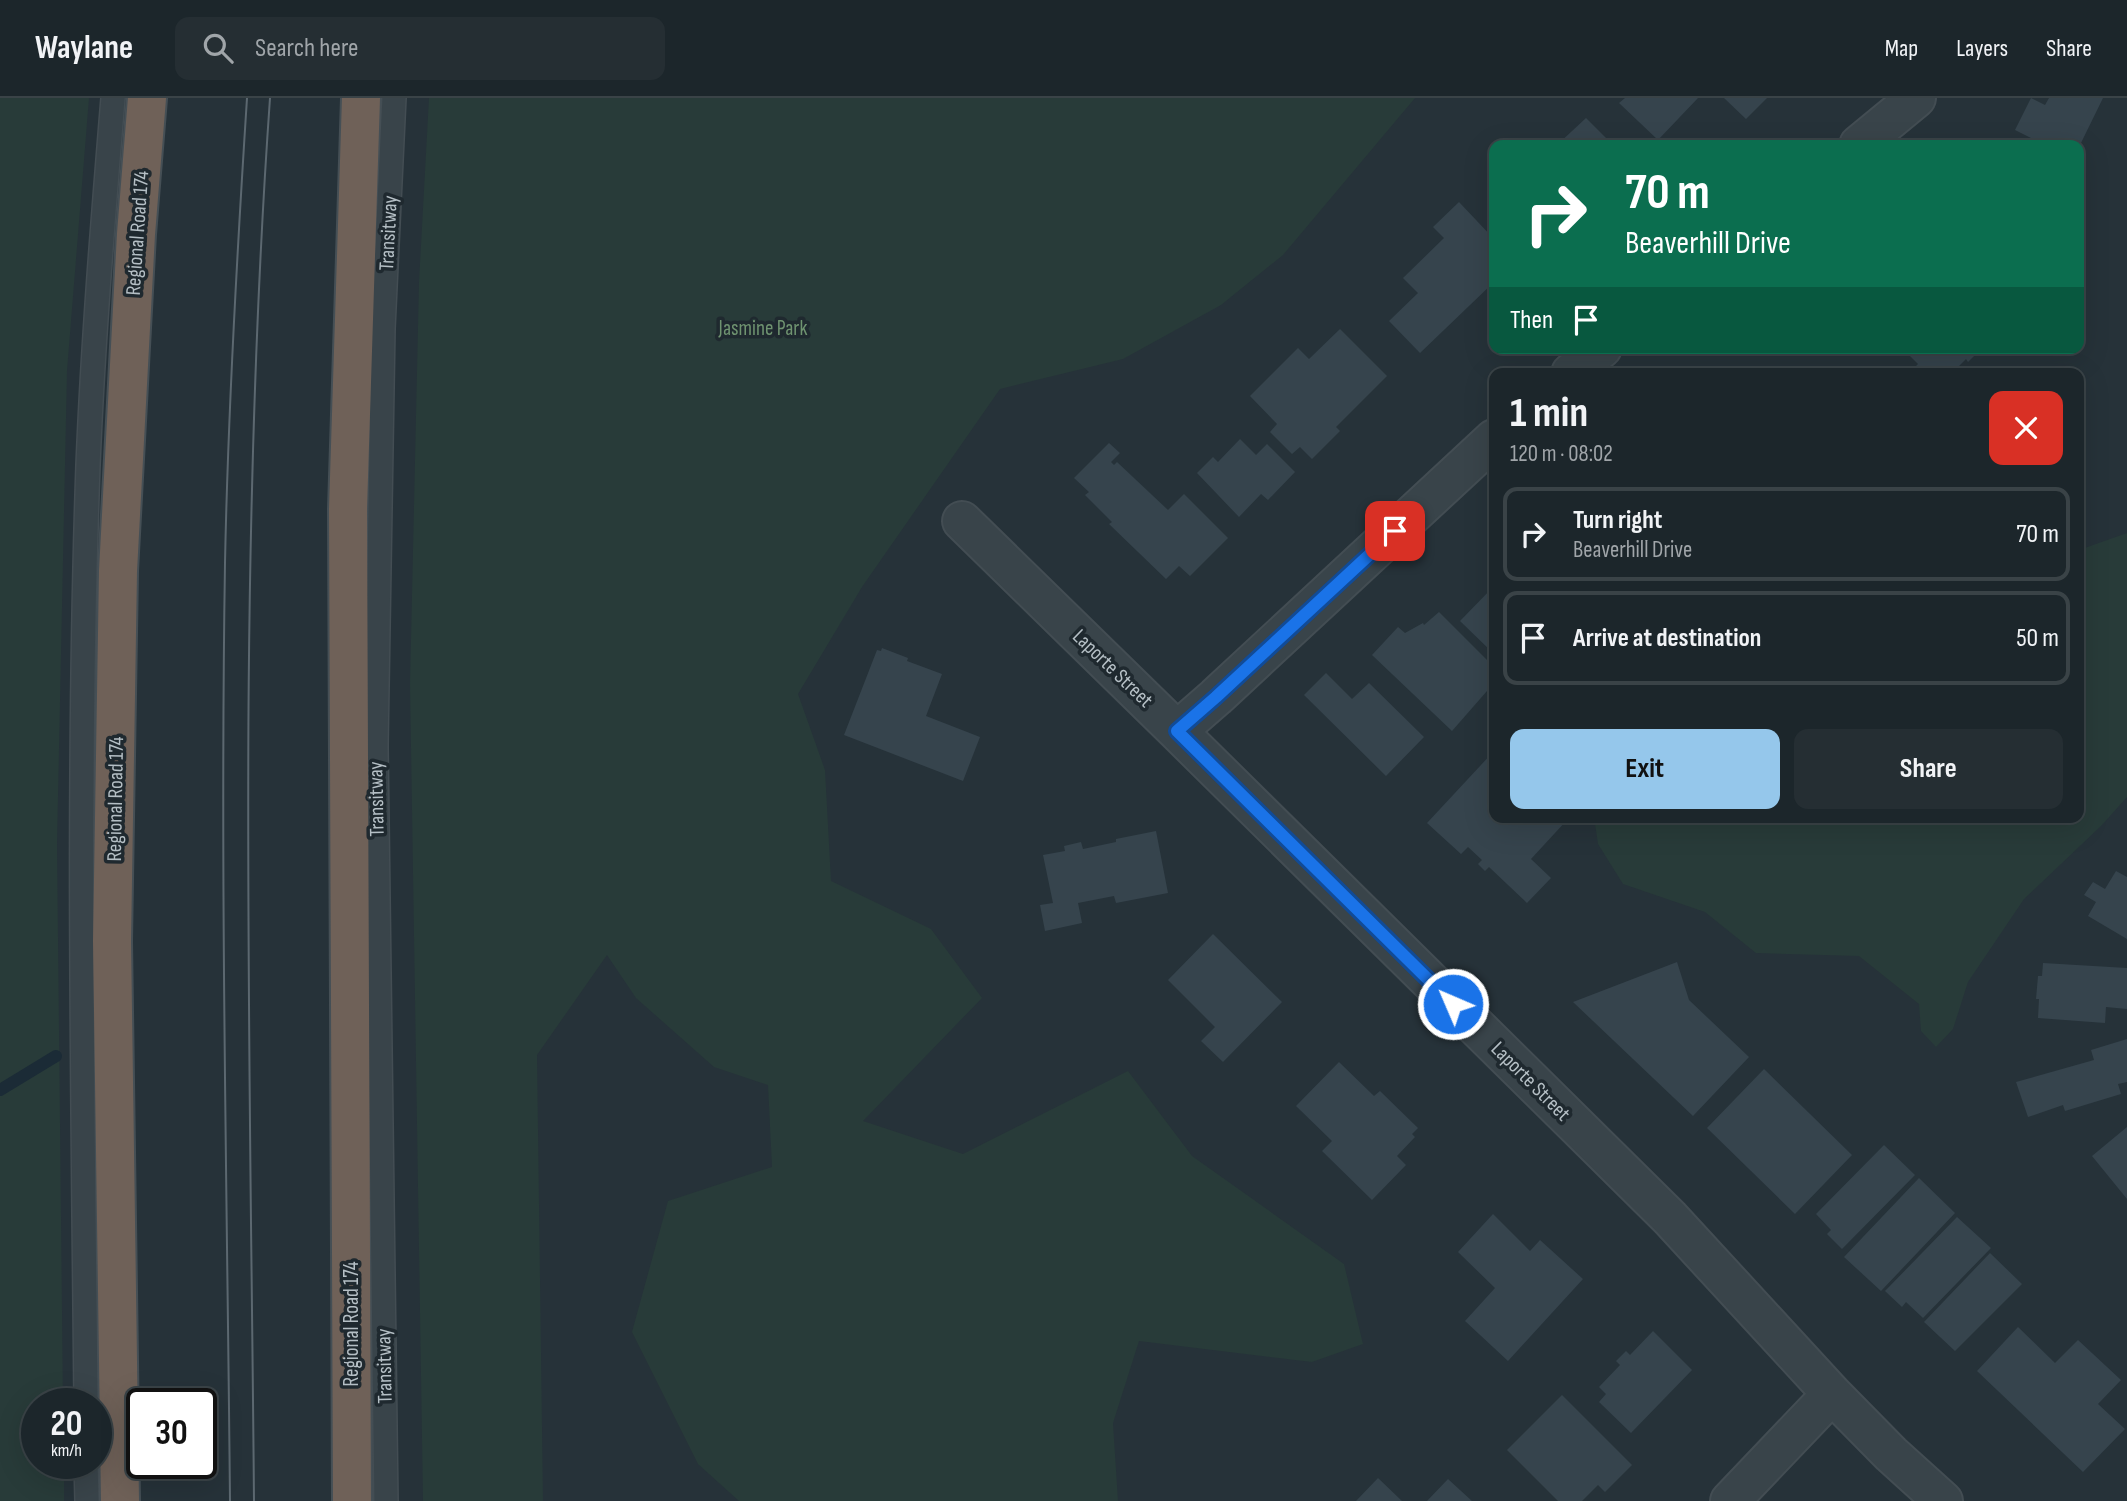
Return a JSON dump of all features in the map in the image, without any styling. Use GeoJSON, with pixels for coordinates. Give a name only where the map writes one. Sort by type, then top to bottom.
{"type":"FeatureCollection","features":[{"type":"Feature","properties":{"kind":"highway","name":"Regional Road 174"},"geometry":{"type":"LineString","coordinates":[[120,1501],[112,941],[118,571],[136,234],[147,98]]}},
{"type":"Feature","properties":{"kind":"highway","name":"Regional Road 174"},"geometry":{"type":"LineString","coordinates":[[352,1501],[348,509],[361,98]]}},
{"type":"Feature","properties":{"kind":"street"},"geometry":{"type":"LineString","coordinates":[[1865,140],[1916,98]]}},
{"type":"Feature","properties":{"kind":"street"},"geometry":{"type":"LineString","coordinates":[[1578,368],[1595,354]]}},
{"type":"Feature","properties":{"kind":"street"},"geometry":{"type":"LineString","coordinates":[[1177,731],[1489,444]]}},
{"type":"Feature","properties":{"kind":"street","name":"Laporte Street"},"geometry":{"type":"LineString","coordinates":[[962,522],[1670,1218],[1832,1394],[1891,1454],[1943,1501]]}},
{"type":"Feature","properties":{"kind":"street"},"geometry":{"type":"LineString","coordinates":[[1730,1501],[1832,1394]]}},
{"type":"Feature","properties":{"kind":"lane"},"geometry":{"type":"LineString","coordinates":[[86,1388],[82,1001],[83,738],[88,493],[94,342],[113,98]]}},
{"type":"Feature","properties":{"kind":"lane","name":"Transitway"},"geometry":{"type":"LineString","coordinates":[[386,1501],[376,746],[383,329],[394,98]]}},
{"type":"Feature","properties":{"kind":"lane"},"geometry":{"type":"LineString","coordinates":[[86,1479],[87,1501]]}},
{"type":"Feature","properties":{"kind":"green space"},"geometry":{"type":"Polygon","coordinates":[[[0,98],[89,98],[67,371],[57,844],[63,1388],[21,1388],[21,1479],[64,1479],[64,1501],[0,1501],[0,98]]]}},
{"type":"Feature","properties":{"kind":"green space","name":"Jasmine Park"},"geometry":{"type":"Polygon","coordinates":[[[429,98],[1415,98],[1283,255],[1221,305],[1123,359],[1000,389],[862,587],[798,694],[825,770],[831,881],[931,929],[982,998],[863,1121],[963,1154],[1128,1071],[1192,1156],[1344,1264],[1363,1344],[1312,1362],[1139,1341],[1113,1423],[1118,1501],[739,1501],[698,1464],[632,1332],[668,1201],[772,1167],[768,1085],[714,1067],[636,998],[607,955],[537,1055],[543,1501],[423,1501],[410,684],[419,282],[429,98]]]}},
{"type":"Feature","properties":{"kind":"green space"},"geometry":{"type":"Polygon","coordinates":[[[2127,533],[2127,797],[2102,825],[2024,899],[1968,982],[1953,1029],[1936,1047],[1921,1031],[1919,1004],[1859,956],[1756,953],[1705,912],[1623,884],[1598,844],[1595,823],[2084,823],[2084,548],[2127,533]]]}},
{"type":"Feature","properties":{"kind":"building"},"geometry":{"type":"Polygon","coordinates":[[[1625,98],[1698,98],[1658,140],[1619,103],[1625,98]]]}},
{"type":"Feature","properties":{"kind":"building"},"geometry":{"type":"Polygon","coordinates":[[[1724,98],[1767,98],[1746,119],[1724,98]]]}},
{"type":"Feature","properties":{"kind":"building"},"geometry":{"type":"Polygon","coordinates":[[[2031,98],[2045,105],[2049,98],[2103,98],[2082,140],[2035,140],[2015,130],[2031,98]]]}},
{"type":"Feature","properties":{"kind":"building"},"geometry":{"type":"Polygon","coordinates":[[[1586,118],[1608,140],[1562,140],[1586,118]]]}},
{"type":"Feature","properties":{"kind":"building"},"geometry":{"type":"Polygon","coordinates":[[[1459,202],[1489,234],[1489,287],[1420,353],[1389,321],[1418,293],[1403,278],[1444,238],[1433,227],[1459,202]]]}},
{"type":"Feature","properties":{"kind":"building"},"geometry":{"type":"Polygon","coordinates":[[[1340,329],[1387,376],[1336,427],[1340,431],[1312,459],[1300,447],[1292,454],[1270,432],[1277,424],[1250,396],[1298,348],[1309,359],[1340,329]]]}},
{"type":"Feature","properties":{"kind":"building"},"geometry":{"type":"Polygon","coordinates":[[[1908,354],[1976,354],[1957,368],[1914,368],[1918,364],[1908,354]]]}},
{"type":"Feature","properties":{"kind":"building"},"geometry":{"type":"Polygon","coordinates":[[[1240,439],[1256,455],[1267,444],[1295,472],[1268,500],[1261,494],[1239,517],[1197,473],[1213,457],[1218,462],[1240,439]]]}},
{"type":"Feature","properties":{"kind":"building"},"geometry":{"type":"Polygon","coordinates":[[[1109,443],[1120,453],[1111,462],[1114,465],[1117,462],[1168,510],[1184,494],[1228,538],[1190,576],[1179,566],[1166,579],[1109,524],[1112,522],[1085,495],[1089,492],[1074,478],[1109,443]]]}},
{"type":"Feature","properties":{"kind":"building"},"geometry":{"type":"Polygon","coordinates":[[[1489,591],[1489,649],[1460,621],[1489,591]]]}},
{"type":"Feature","properties":{"kind":"building"},"geometry":{"type":"Polygon","coordinates":[[[1439,612],[1489,662],[1489,689],[1452,731],[1372,655],[1398,627],[1405,633],[1423,623],[1424,625],[1439,612]]]}},
{"type":"Feature","properties":{"kind":"building"},"geometry":{"type":"Polygon","coordinates":[[[882,648],[942,674],[926,716],[980,737],[963,781],[844,735],[877,650],[881,651],[882,648]]]}},
{"type":"Feature","properties":{"kind":"building"},"geometry":{"type":"Polygon","coordinates":[[[1326,673],[1352,699],[1369,683],[1424,737],[1386,776],[1304,695],[1326,673]]]}},
{"type":"Feature","properties":{"kind":"building"},"geometry":{"type":"Polygon","coordinates":[[[1489,756],[1489,823],[1564,823],[1531,859],[1551,878],[1527,903],[1489,867],[1485,871],[1478,864],[1482,860],[1468,847],[1461,854],[1427,823],[1489,756]]]}},
{"type":"Feature","properties":{"kind":"building"},"geometry":{"type":"Polygon","coordinates":[[[1156,831],[1168,893],[1116,903],[1114,896],[1078,903],[1082,923],[1045,931],[1040,905],[1053,903],[1043,855],[1065,851],[1064,846],[1081,842],[1083,849],[1156,831]]]}},
{"type":"Feature","properties":{"kind":"building"},"geometry":{"type":"Polygon","coordinates":[[[2116,871],[2127,877],[2127,939],[2088,916],[2096,902],[2084,895],[2093,882],[2105,889],[2116,871]]]}},
{"type":"Feature","properties":{"kind":"building"},"geometry":{"type":"Polygon","coordinates":[[[1213,934],[1282,1002],[1223,1062],[1201,1041],[1215,1027],[1168,980],[1213,934]]]}},
{"type":"Feature","properties":{"kind":"building"},"geometry":{"type":"Polygon","coordinates":[[[1677,962],[1689,1000],[1749,1057],[1693,1116],[1573,1002],[1677,962]]]}},
{"type":"Feature","properties":{"kind":"building"},"geometry":{"type":"Polygon","coordinates":[[[2043,963],[2127,968],[2127,1009],[2106,1007],[2105,1023],[2038,1018],[2038,976],[2042,976],[2043,963]]]}},
{"type":"Feature","properties":{"kind":"building"},"geometry":{"type":"Polygon","coordinates":[[[2127,1039],[2127,1082],[2118,1084],[2121,1094],[2065,1111],[2063,1105],[2028,1117],[2016,1082],[2094,1060],[2091,1050],[2127,1039]]]}},
{"type":"Feature","properties":{"kind":"building"},"geometry":{"type":"Polygon","coordinates":[[[1339,1062],[1374,1096],[1380,1091],[1418,1128],[1412,1134],[1415,1137],[1397,1156],[1406,1165],[1372,1200],[1322,1151],[1332,1141],[1296,1106],[1339,1062]]]}},
{"type":"Feature","properties":{"kind":"building"},"geometry":{"type":"Polygon","coordinates":[[[1764,1069],[1852,1155],[1795,1214],[1707,1128],[1764,1069]]]}},
{"type":"Feature","properties":{"kind":"building"},"geometry":{"type":"Polygon","coordinates":[[[2127,1127],[2127,1199],[2092,1156],[2127,1127]]]}},
{"type":"Feature","properties":{"kind":"building"},"geometry":{"type":"Polygon","coordinates":[[[1884,1145],[1915,1175],[1842,1249],[1827,1234],[1831,1230],[1816,1214],[1884,1145]]]}},
{"type":"Feature","properties":{"kind":"building"},"geometry":{"type":"Polygon","coordinates":[[[1919,1178],[1955,1213],[1881,1291],[1844,1257],[1919,1178]]]}},
{"type":"Feature","properties":{"kind":"building"},"geometry":{"type":"Polygon","coordinates":[[[1493,1214],[1530,1251],[1540,1240],[1583,1279],[1508,1361],[1465,1321],[1495,1288],[1458,1252],[1493,1214]]]}},
{"type":"Feature","properties":{"kind":"building"},"geometry":{"type":"Polygon","coordinates":[[[1957,1217],[1991,1248],[1923,1318],[1906,1302],[1902,1307],[1885,1291],[1957,1217]]]}},
{"type":"Feature","properties":{"kind":"building"},"geometry":{"type":"Polygon","coordinates":[[[1990,1253],[2022,1284],[1955,1351],[1924,1322],[1990,1253]]]}},
{"type":"Feature","properties":{"kind":"building"},"geometry":{"type":"Polygon","coordinates":[[[2018,1327],[2055,1363],[2078,1340],[2121,1380],[2098,1404],[2125,1429],[2083,1472],[1977,1371],[2018,1327]]]}},
{"type":"Feature","properties":{"kind":"building"},"geometry":{"type":"Polygon","coordinates":[[[1653,1331],[1692,1370],[1631,1433],[1599,1402],[1606,1394],[1599,1387],[1620,1365],[1616,1361],[1626,1351],[1630,1355],[1653,1331]]]}},
{"type":"Feature","properties":{"kind":"building"},"geometry":{"type":"Polygon","coordinates":[[[1562,1395],[1632,1465],[1605,1492],[1598,1485],[1582,1501],[1558,1501],[1507,1450],[1562,1395]]]}},
{"type":"Feature","properties":{"kind":"building"},"geometry":{"type":"Polygon","coordinates":[[[1378,1478],[1402,1501],[1356,1501],[1378,1478]]]}},
{"type":"Feature","properties":{"kind":"building"},"geometry":{"type":"Polygon","coordinates":[[[1448,1479],[1472,1501],[1427,1501],[1448,1479]]]}},
{"type":"Feature","properties":{"kind":"waterway"},"geometry":{"type":"LineString","coordinates":[[0,1090],[56,1056]]}},
{"type":"Feature","properties":{"kind":"tram line"},"geometry":{"type":"LineString","coordinates":[[230,1501],[224,915],[225,563],[233,330],[247,98]]}},
{"type":"Feature","properties":{"kind":"tram line"},"geometry":{"type":"LineString","coordinates":[[254,1501],[249,624],[253,448],[270,98]]}},
{"type":"Feature","properties":{"kind":"route"},"geometry":{"type":"LineString","coordinates":[[1395,531],[1177,731],[1453,1004]]}}]}
